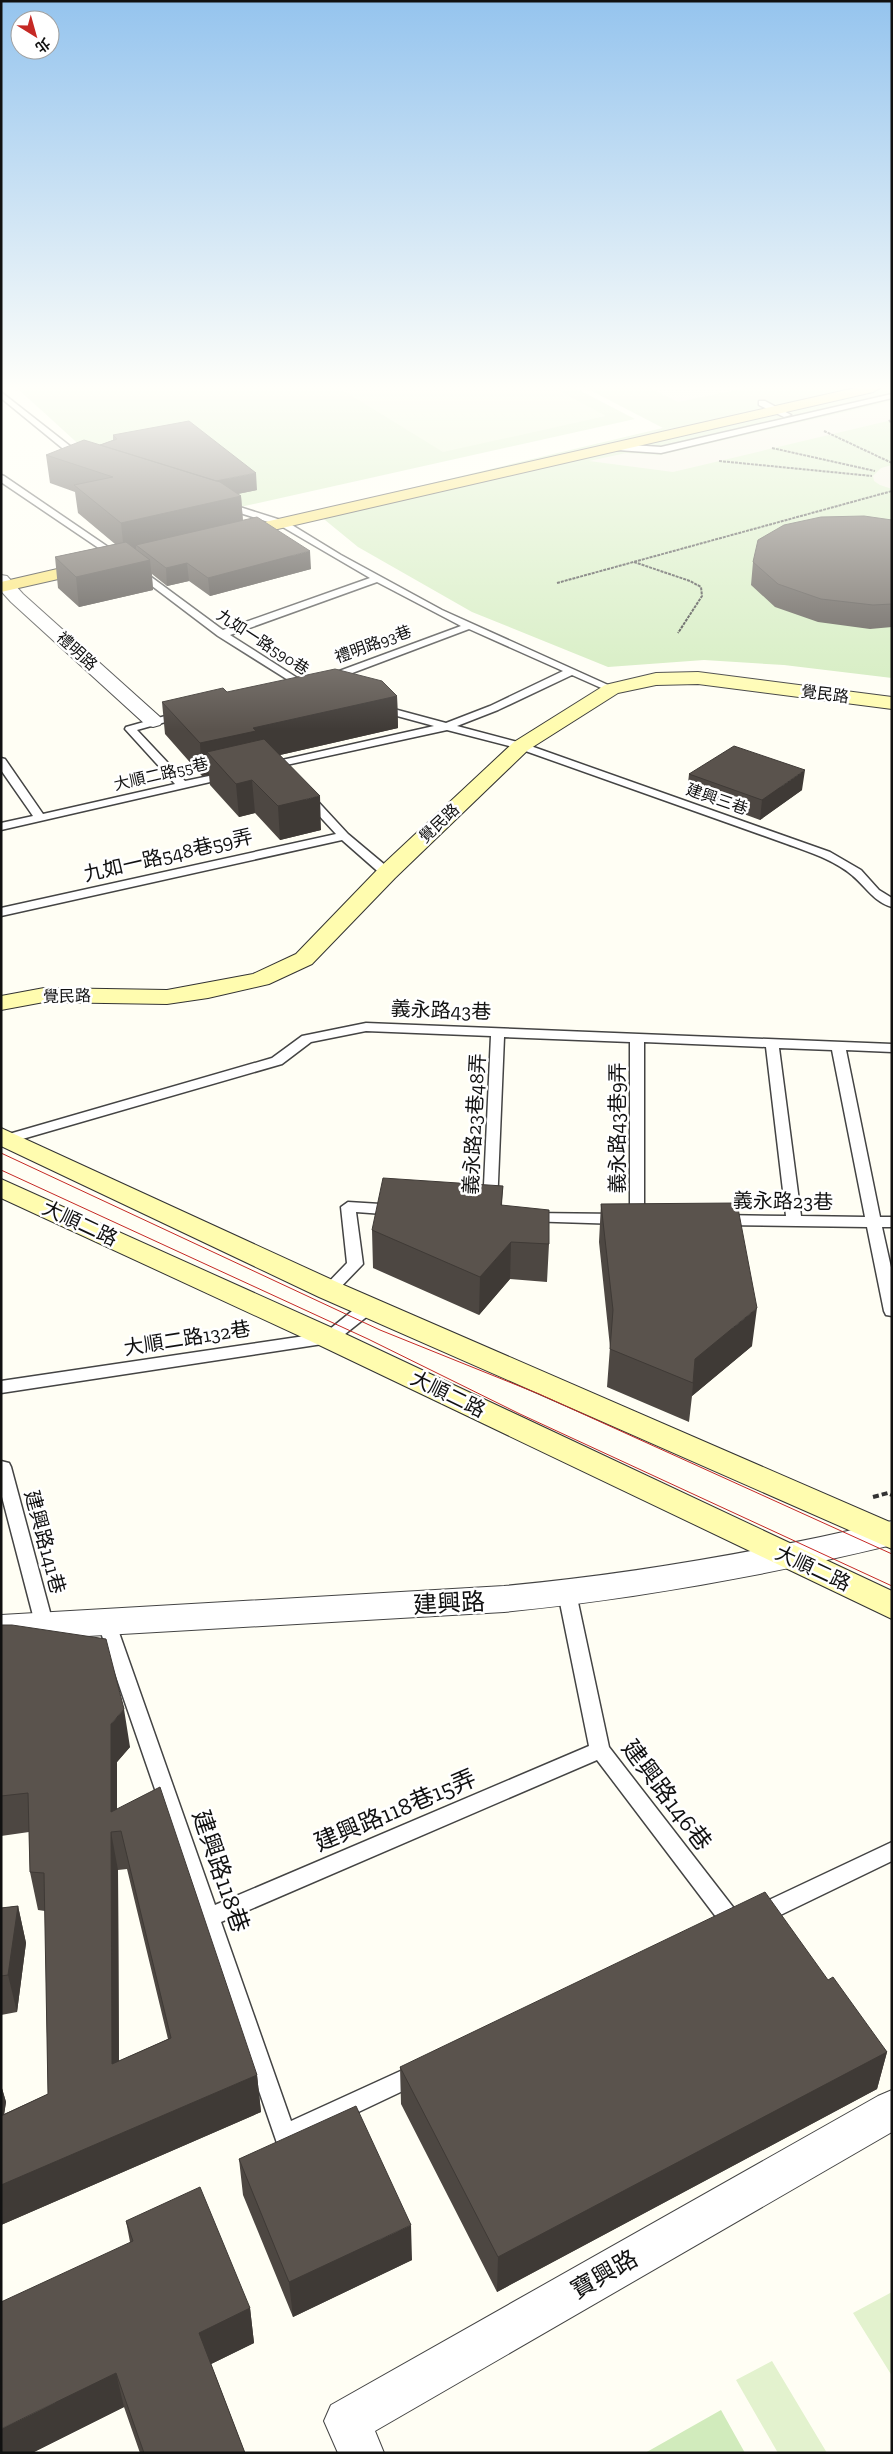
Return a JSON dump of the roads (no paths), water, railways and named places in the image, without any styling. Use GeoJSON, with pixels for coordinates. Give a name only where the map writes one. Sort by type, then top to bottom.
{"type":"FeatureCollection","features":[{"type":"Feature","properties":{"kind":"main road"},"geometry":{"type":"LineString","coordinates":[[327,503],[264,517],[216,533],[284,524],[377,503]]}},
{"type":"Feature","properties":{"kind":"main road"},"geometry":{"type":"LineString","coordinates":[[2,582],[109,552],[133,556]]}},
{"type":"Feature","properties":{"kind":"main road"},"geometry":{"type":"LineString","coordinates":[[2,582],[133,556]]}},
{"type":"Feature","properties":{"kind":"street","name":"禮明路"},"geometry":{"type":"LineString","coordinates":[[2,582],[153,721]]}},
{"type":"Feature","properties":{"kind":"street","name":"覺民路"},"geometry":{"type":"LineString","coordinates":[[1,1003],[44,995],[167,997],[208,991],[260,979],[304,959],[387,873],[521,746],[612,689],[656,679],[698,678],[892,703]]}},
{"type":"Feature","properties":{"kind":"street"},"geometry":{"type":"LineString","coordinates":[[4,1137],[329,1290],[890,1535]]}},
{"type":"Feature","properties":{"kind":"street","name":"大順二路"},"geometry":{"type":"LineString","coordinates":[[1,1187],[329,1338],[892,1606]]}},
{"type":"Feature","properties":{"kind":"street","name":"建興路"},"geometry":{"type":"LineString","coordinates":[[1,1628],[107,1624],[504,1599],[567,1593],[787,1556],[890,1535]]}},
{"type":"Feature","properties":{"kind":"street","name":"寶興路"},"geometry":{"type":"LineString","coordinates":[[361,2453],[347,2421],[892,2110]]}},
{"type":"Feature","properties":{"kind":"lane"},"geometry":{"type":"LineString","coordinates":[[37,503],[109,552]]}},
{"type":"Feature","properties":{"kind":"lane","name":"禮明路93巷"},"geometry":{"type":"LineString","coordinates":[[219,504],[284,524],[377,578],[468,626],[612,689]]}},
{"type":"Feature","properties":{"kind":"lane","name":"九如一路590巷"},"geometry":{"type":"LineString","coordinates":[[133,556],[222,634],[299,688],[320,692]]}},
{"type":"Feature","properties":{"kind":"lane"},"geometry":{"type":"LineString","coordinates":[[222,634],[377,578]]}},
{"type":"Feature","properties":{"kind":"lane","name":"禮明路93巷"},"geometry":{"type":"LineString","coordinates":[[299,688],[468,626]]}},
{"type":"Feature","properties":{"kind":"lane"},"geometry":{"type":"LineString","coordinates":[[258,768],[281,768],[444,726],[494,708],[570,672]]}},
{"type":"Feature","properties":{"kind":"lane"},"geometry":{"type":"LineString","coordinates":[[371,706],[521,746]]}},
{"type":"Feature","properties":{"kind":"lane"},"geometry":{"type":"LineString","coordinates":[[182,786],[130,729],[153,721],[191,713]]}},
{"type":"Feature","properties":{"kind":"lane","name":"建興三巷"},"geometry":{"type":"LineString","coordinates":[[521,746],[826,855],[857,873],[875,893],[892,903]]}},
{"type":"Feature","properties":{"kind":"lane"},"geometry":{"type":"LineString","coordinates":[[1,761],[40,818]]}},
{"type":"Feature","properties":{"kind":"lane","name":"大順二路55巷"},"geometry":{"type":"LineString","coordinates":[[1,826],[239,773]]}},
{"type":"Feature","properties":{"kind":"lane"},"geometry":{"type":"LineString","coordinates":[[297,786],[344,836],[387,873]]}},
{"type":"Feature","properties":{"kind":"lane","name":"九如一路548巷59弄"},"geometry":{"type":"LineString","coordinates":[[1,912],[344,836]]}},
{"type":"Feature","properties":{"kind":"lane","name":"義永路43巷"},"geometry":{"type":"LineString","coordinates":[[4,1137],[278,1061],[307,1039],[366,1027],[892,1048]]}},
{"type":"Feature","properties":{"kind":"lane","name":"義永路23巷48弄"},"geometry":{"type":"LineString","coordinates":[[489,1217],[498,1032]]}},
{"type":"Feature","properties":{"kind":"lane","name":"義永路43巷9弄"},"geometry":{"type":"LineString","coordinates":[[519,1217],[642,1219],[637,1038]]}},
{"type":"Feature","properties":{"kind":"lane"},"geometry":{"type":"LineString","coordinates":[[772,1043],[794,1221]]}},
{"type":"Feature","properties":{"kind":"lane"},"geometry":{"type":"LineString","coordinates":[[838,1046],[892,1311]]}},
{"type":"Feature","properties":{"kind":"lane"},"geometry":{"type":"LineString","coordinates":[[329,1290],[355,1264],[348,1207],[414,1212]]}},
{"type":"Feature","properties":{"kind":"lane","name":"義永路23巷"},"geometry":{"type":"LineString","coordinates":[[706,1220],[892,1222]]}},
{"type":"Feature","properties":{"kind":"lane","name":"大順二路132巷"},"geometry":{"type":"LineString","coordinates":[[1,1388],[329,1338],[368,1307]]}},
{"type":"Feature","properties":{"kind":"lane","name":"建興路141巷"},"geometry":{"type":"LineString","coordinates":[[3,1467],[45,1627]]}},
{"type":"Feature","properties":{"kind":"lane","name":"建興路146巷"},"geometry":{"type":"LineString","coordinates":[[567,1593],[600,1750],[727,1931],[892,1851]]}},
{"type":"Feature","properties":{"kind":"lane","name":"建興路118巷"},"geometry":{"type":"LineString","coordinates":[[107,1624],[285,2135],[438,2064]]}},
{"type":"Feature","properties":{"kind":"lane","name":"建興路118巷15弄"},"geometry":{"type":"LineString","coordinates":[[209,1917],[600,1750]]}},
{"type":"Feature","properties":{"kind":"tram line"},"geometry":{"type":"LineString","coordinates":[[1,1153],[380,1330],[539,1394],[892,1554]]}},
{"type":"Feature","properties":{"kind":"tram line"},"geometry":{"type":"LineString","coordinates":[[1,1170],[368,1339],[520,1414],[892,1586]]}}]}
